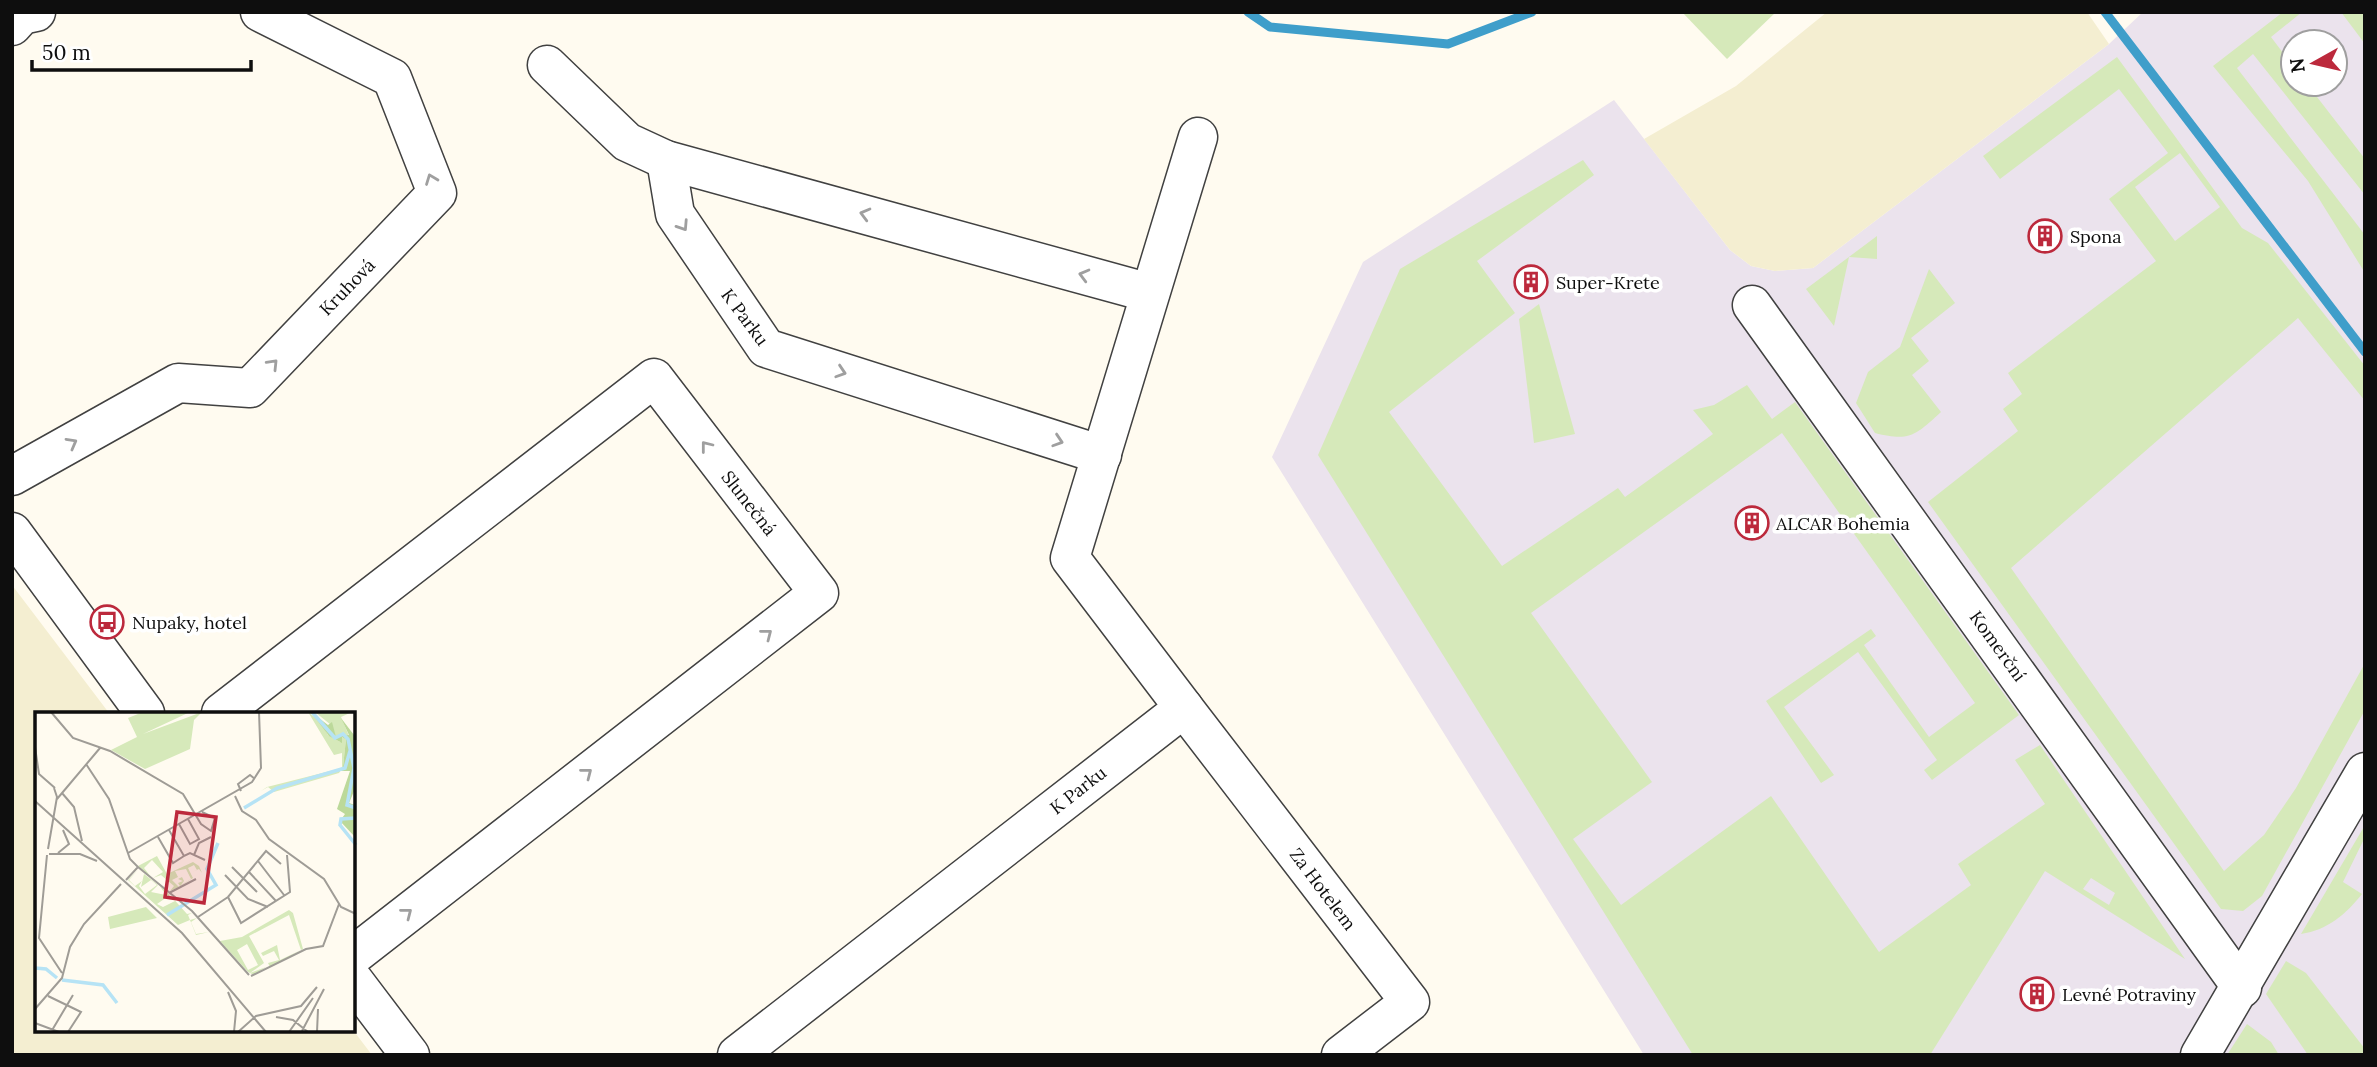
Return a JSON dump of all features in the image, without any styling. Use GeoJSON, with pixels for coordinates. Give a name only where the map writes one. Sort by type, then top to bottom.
{"type":"FeatureCollection","features":[{"type":"Feature","properties":{"kind":"street"},"geometry":{"type":"LineString","coordinates":[[12,26],[22,15],[36,12]]}},
{"type":"Feature","properties":{"kind":"street","name":"Kruhová"},"geometry":{"type":"LineString","coordinates":[[12,476],[178,383],[250,388],[437,193],[392,78],[260,12]]}},
{"type":"Feature","properties":{"kind":"street"},"geometry":{"type":"LineString","coordinates":[[547,65],[627,142],[666,160],[1150,293]]}},
{"type":"Feature","properties":{"kind":"street"},"geometry":{"type":"LineString","coordinates":[[1184,708],[1070,558],[1198,137]]}},
{"type":"Feature","properties":{"kind":"street","name":"K Parku"},"geometry":{"type":"LineString","coordinates":[[666,160],[675,214],[766,348],[1102,455]]}},
{"type":"Feature","properties":{"kind":"street","name":"Komerční"},"geometry":{"type":"LineString","coordinates":[[1752,305],[2242,988]]}},
{"type":"Feature","properties":{"kind":"street","name":"Slunečná"},"geometry":{"type":"LineString","coordinates":[[222,712],[653,378],[819,593],[355,954]]}},
{"type":"Feature","properties":{"kind":"street"},"geometry":{"type":"LineString","coordinates":[[12,532],[144,712]]}},
{"type":"Feature","properties":{"kind":"street","name":"K Parku"},"geometry":{"type":"LineString","coordinates":[[737,1055],[1184,708]]}},
{"type":"Feature","properties":{"kind":"street","name":"Za Hotelem"},"geometry":{"type":"LineString","coordinates":[[1184,708],[1410,1002],[1341,1055]]}},
{"type":"Feature","properties":{"kind":"street"},"geometry":{"type":"LineString","coordinates":[[2200,1055],[2242,988],[2365,772]]}},
{"type":"Feature","properties":{"kind":"street"},"geometry":{"type":"LineString","coordinates":[[355,982],[410,1055]]}},
{"type":"Feature","properties":{"kind":"shaded area"},"geometry":{"type":"Polygon","coordinates":[[[1827,12],[2087,12],[2109,44],[1813,268],[1775,271],[1751,266],[1730,250],[1644,139],[1736,86],[1827,12]]]}},
{"type":"Feature","properties":{"kind":"shaded area"},"geometry":{"type":"Polygon","coordinates":[[[2143,12],[2365,12],[2365,1055],[1644,1055],[1272,457],[1363,262],[1614,100],[1730,250],[1751,266],[1775,271],[1813,268],[2109,44],[2143,12]]]}},
{"type":"Feature","properties":{"kind":"shaded area"},"geometry":{"type":"Polygon","coordinates":[[[12,585],[108,712],[35,712],[35,1032],[355,1032],[372,1055],[12,1055],[12,585]]]}},
{"type":"Feature","properties":{"kind":"green space"},"geometry":{"type":"Polygon","coordinates":[[[1682,12],[1776,12],[1727,59],[1682,12]]]}},
{"type":"Feature","properties":{"kind":"green space"},"geometry":{"type":"Polygon","coordinates":[[[2283,12],[2302,12],[2271,37],[2279,48],[2279,87],[2253,54],[2237,68],[2365,235],[2365,273],[2308,181],[2213,66],[2283,12]]]}},
{"type":"Feature","properties":{"kind":"green space"},"geometry":{"type":"Polygon","coordinates":[[[2341,12],[2365,12],[2365,44],[2341,12]]]}},
{"type":"Feature","properties":{"kind":"green space"},"geometry":{"type":"Polygon","coordinates":[[[2117,57],[2242,228],[2268,243],[2365,366],[2365,401],[2298,318],[2011,568],[2224,871],[2264,835],[2296,788],[2365,663],[2365,710],[2262,896],[2243,911],[2221,909],[1928,502],[2018,431],[2003,409],[2022,394],[2008,373],[2156,261],[2109,199],[2168,153],[2119,89],[2000,179],[1983,156],[2117,57]],[[2180,153],[2135,187],[2175,241],[2220,207],[2180,153]]]}},
{"type":"Feature","properties":{"kind":"green space"},"geometry":{"type":"Polygon","coordinates":[[[2288,98],[2318,98],[2365,159],[2365,195],[2288,98]]]}},
{"type":"Feature","properties":{"kind":"green space"},"geometry":{"type":"Polygon","coordinates":[[[1583,160],[1594,175],[1477,261],[1515,313],[1389,412],[1502,566],[1618,488],[1625,497],[1713,434],[1693,410],[1714,405],[1747,385],[1772,419],[1795,402],[2019,715],[1932,780],[1924,770],[1937,760],[1858,652],[1784,707],[1834,775],[1821,783],[1766,701],[1871,629],[1876,636],[1864,645],[1929,737],[1975,703],[1782,433],[1531,613],[1652,782],[1573,839],[1621,905],[1771,796],[1879,952],[1971,885],[1958,864],[2045,804],[2015,760],[2040,745],[2185,959],[2045,871],[1930,1055],[1693,1055],[1318,455],[1400,269],[1583,160]],[[2091,878],[2083,889],[2109,905],[2115,893],[2091,878]]]}},
{"type":"Feature","properties":{"kind":"green space"},"geometry":{"type":"Polygon","coordinates":[[[1877,236],[1877,259],[1849,257],[1834,326],[1806,289],[1877,236]]]}},
{"type":"Feature","properties":{"kind":"green space"},"geometry":{"type":"Polygon","coordinates":[[[1929,269],[1955,303],[1911,338],[1929,361],[1912,375],[1941,412],[1912,435],[1897,437],[1875,433],[1856,403],[1868,372],[1900,347],[1929,269]]]}},
{"type":"Feature","properties":{"kind":"green space"},"geometry":{"type":"Polygon","coordinates":[[[1539,304],[1575,434],[1534,443],[1519,319],[1539,304]]]}},
{"type":"Feature","properties":{"kind":"green space"},"geometry":{"type":"Polygon","coordinates":[[[2365,825],[2365,837],[2343,882],[2362,894],[2336,920],[2320,929],[2301,934],[2365,825]]]}},
{"type":"Feature","properties":{"kind":"green space"},"geometry":{"type":"Polygon","coordinates":[[[2286,961],[2306,973],[2365,1049],[2365,1055],[2308,1055],[2266,994],[2286,961]]]}},
{"type":"Feature","properties":{"kind":"green space"},"geometry":{"type":"Polygon","coordinates":[[[2247,1024],[2271,1042],[2279,1055],[2227,1055],[2247,1024]]]}},
{"type":"Feature","properties":{"kind":"waterway"},"geometry":{"type":"LineString","coordinates":[[1248,12],[1270,27],[1448,44],[1532,12]]}},
{"type":"Feature","properties":{"kind":"waterway"},"geometry":{"type":"LineString","coordinates":[[2105,12],[2365,352]]}},
{"type":"Feature","properties":{"kind":"place","name":"Spona"},"geometry":{"type":"Point","coordinates":[2045,236]}},
{"type":"Feature","properties":{"kind":"place","name":"Super-Krete"},"geometry":{"type":"Point","coordinates":[1531,282]}},
{"type":"Feature","properties":{"kind":"place","name":"ALCAR Bohemia"},"geometry":{"type":"Point","coordinates":[1752,523]}},
{"type":"Feature","properties":{"kind":"place","name":"Nupaky, hotel"},"geometry":{"type":"Point","coordinates":[107,622]}},
{"type":"Feature","properties":{"kind":"place","name":"Levné Potraviny"},"geometry":{"type":"Point","coordinates":[2037,994]}}]}
